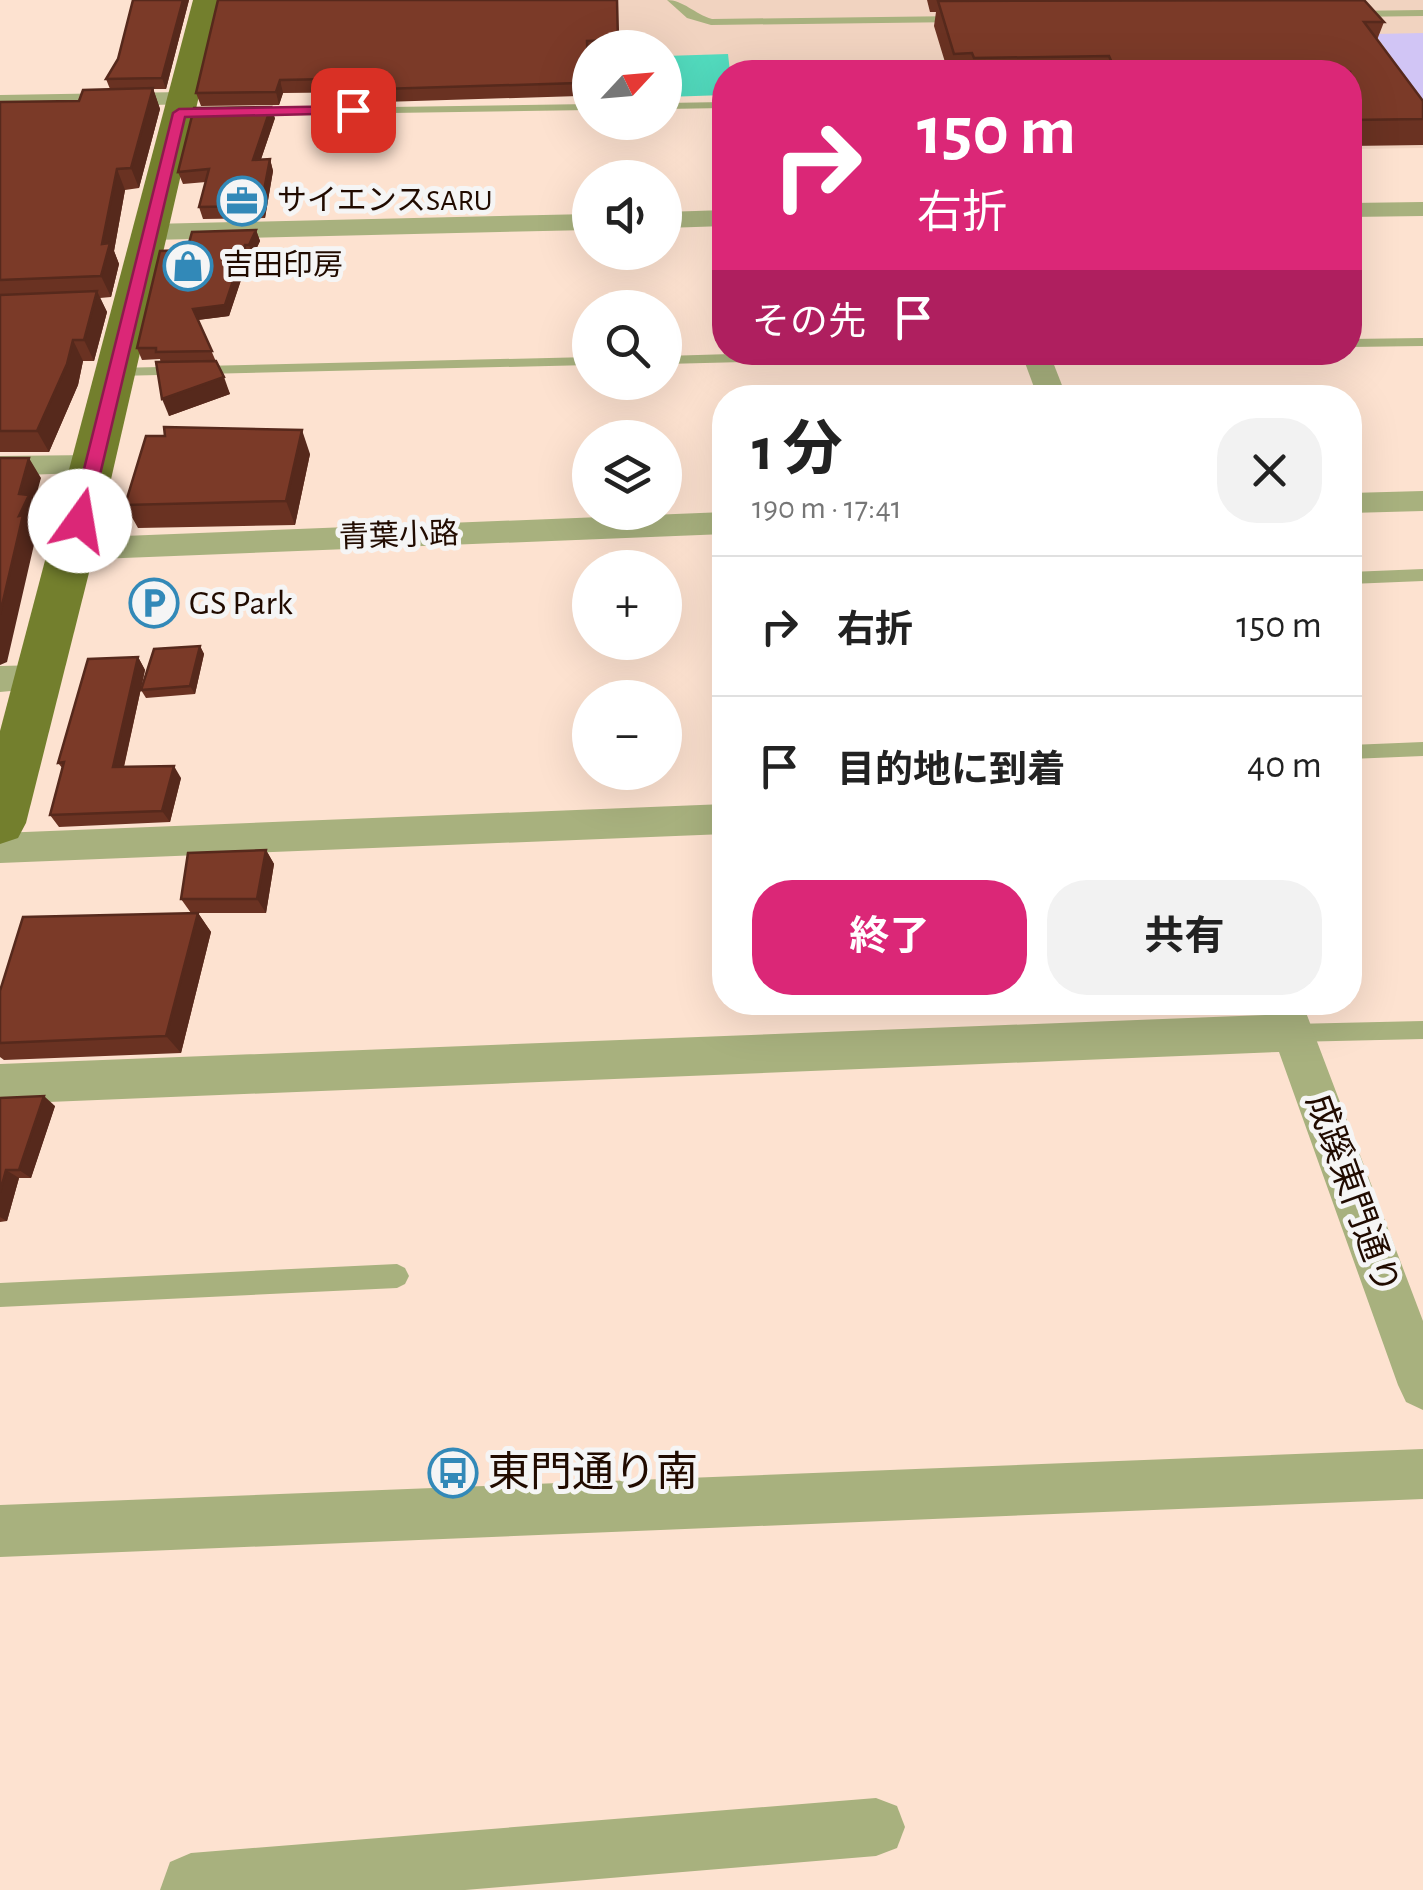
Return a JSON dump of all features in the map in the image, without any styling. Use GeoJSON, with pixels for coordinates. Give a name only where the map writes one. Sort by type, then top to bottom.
{"type":"FeatureCollection","features":[{"type":"Feature","properties":{"kind":"main road"},"geometry":{"type":"LineString","coordinates":[[0,823],[116,372],[123,304],[151,232],[186,108],[207,0]]}},
{"type":"Feature","properties":{"kind":"street"},"geometry":{"type":"LineString","coordinates":[[0,102],[186,108]]}},
{"type":"Feature","properties":{"kind":"street"},"geometry":{"type":"LineString","coordinates":[[1362,210],[1423,209]]}},
{"type":"Feature","properties":{"kind":"street"},"geometry":{"type":"LineString","coordinates":[[682,219],[712,218]]}},
{"type":"Feature","properties":{"kind":"street"},"geometry":{"type":"LineString","coordinates":[[151,232],[572,222]]}},
{"type":"Feature","properties":{"kind":"street"},"geometry":{"type":"LineString","coordinates":[[0,466],[93,465]]}},
{"type":"Feature","properties":{"kind":"street"},"geometry":{"type":"LineString","coordinates":[[1362,504],[1423,501]]}},
{"type":"Feature","properties":{"kind":"street","name":"青葉小路"},"geometry":{"type":"LineString","coordinates":[[73,549],[712,524]]}},
{"type":"Feature","properties":{"kind":"street"},"geometry":{"type":"LineString","coordinates":[[0,678],[40,678]]}},
{"type":"Feature","properties":{"kind":"street"},"geometry":{"type":"LineString","coordinates":[[0,848],[712,820]]}},
{"type":"Feature","properties":{"kind":"street"},"geometry":{"type":"LineString","coordinates":[[0,1084],[1286,1018]]}},
{"type":"Feature","properties":{"kind":"street","name":"成蹊東門通り"},"geometry":{"type":"LineString","coordinates":[[1286,1018],[1423,1385]]}},
{"type":"Feature","properties":{"kind":"street"},"geometry":{"type":"LineString","coordinates":[[0,1531],[1423,1474]]}},
{"type":"Feature","properties":{"kind":"street"},"geometry":{"type":"LineString","coordinates":[[190,1890],[191,1883],[876,1827]]}},
{"type":"Feature","properties":{"kind":"lane"},"geometry":{"type":"LineString","coordinates":[[672,0],[691,16],[712,22],[980,19]]}},
{"type":"Feature","properties":{"kind":"lane"},"geometry":{"type":"LineString","coordinates":[[1332,14],[1423,13]]}},
{"type":"Feature","properties":{"kind":"lane"},"geometry":{"type":"LineString","coordinates":[[682,106],[712,105]]}},
{"type":"Feature","properties":{"kind":"lane"},"geometry":{"type":"LineString","coordinates":[[234,112],[572,107]]}},
{"type":"Feature","properties":{"kind":"lane"},"geometry":{"type":"LineString","coordinates":[[1362,344],[1423,342]]}},
{"type":"Feature","properties":{"kind":"lane"},"geometry":{"type":"LineString","coordinates":[[682,360],[712,359]]}},
{"type":"Feature","properties":{"kind":"lane"},"geometry":{"type":"LineString","coordinates":[[116,372],[572,361]]}},
{"type":"Feature","properties":{"kind":"lane"},"geometry":{"type":"LineString","coordinates":[[1362,577],[1423,574]]}},
{"type":"Feature","properties":{"kind":"lane"},"geometry":{"type":"LineString","coordinates":[[1362,752],[1423,749]]}},
{"type":"Feature","properties":{"kind":"lane"},"geometry":{"type":"LineString","coordinates":[[1286,1018],[1423,1030]]}},
{"type":"Feature","properties":{"kind":"lane"},"geometry":{"type":"LineString","coordinates":[[0,1296],[397,1276]]}},
{"type":"Feature","properties":{"kind":"shaded area"},"geometry":{"type":"Polygon","coordinates":[[[509,0],[1423,0],[1423,148],[1362,149],[1362,60],[712,60],[712,77],[682,88],[682,30],[572,30],[572,35],[509,0]]]}},
{"type":"Feature","properties":{"kind":"shaded area"},"geometry":{"type":"Polygon","coordinates":[[[1423,33],[1423,102],[1375,34],[1423,33]]]}},
{"type":"Feature","properties":{"kind":"water"},"geometry":{"type":"Polygon","coordinates":[[[728,54],[729,60],[712,60],[712,95],[682,96],[682,55],[728,54]]]}},
{"type":"Feature","properties":{"kind":"building"},"geometry":{"type":"Polygon","coordinates":[[[133,0],[183,0],[162,78],[106,79],[118,59],[133,0]]]}},
{"type":"Feature","properties":{"kind":"building"},"geometry":{"type":"Polygon","coordinates":[[[218,0],[617,0],[618,30],[572,30],[572,83],[381,89],[382,78],[280,80],[276,92],[196,93],[218,0]]]}},
{"type":"Feature","properties":{"kind":"building"},"geometry":{"type":"Polygon","coordinates":[[[1364,0],[1384,22],[1364,22],[1423,101],[1423,119],[1362,120],[1362,60],[974,58],[972,53],[954,54],[938,1],[1364,0]]]}},
{"type":"Feature","properties":{"kind":"building"},"geometry":{"type":"Polygon","coordinates":[[[153,88],[131,168],[117,169],[102,244],[110,243],[101,276],[0,280],[0,102],[79,101],[83,90],[153,88]]]}},
{"type":"Feature","properties":{"kind":"building"},"geometry":{"type":"Polygon","coordinates":[[[271,107],[253,160],[270,159],[261,206],[199,207],[209,169],[178,172],[194,108],[271,107]]]}},
{"type":"Feature","properties":{"kind":"building"},"geometry":{"type":"Polygon","coordinates":[[[256,230],[249,245],[245,245],[225,305],[193,309],[212,351],[156,352],[156,348],[137,348],[160,251],[187,250],[192,232],[256,230]]]}},
{"type":"Feature","properties":{"kind":"building"},"geometry":{"type":"Polygon","coordinates":[[[97,291],[84,340],[73,340],[67,364],[37,431],[0,431],[0,295],[97,291]]]}},
{"type":"Feature","properties":{"kind":"building"},"geometry":{"type":"Polygon","coordinates":[[[216,361],[224,377],[162,399],[156,362],[216,361]]]}},
{"type":"Feature","properties":{"kind":"building"},"geometry":{"type":"Polygon","coordinates":[[[164,427],[302,430],[286,501],[125,505],[146,436],[165,436],[164,427]]]}},
{"type":"Feature","properties":{"kind":"building"},"geometry":{"type":"Polygon","coordinates":[[[0,458],[29,458],[19,494],[29,495],[19,516],[23,515],[0,614],[0,458]]]}},
{"type":"Feature","properties":{"kind":"building"},"geometry":{"type":"Polygon","coordinates":[[[200,646],[190,686],[141,690],[154,649],[200,646]]]}},
{"type":"Feature","properties":{"kind":"building"},"geometry":{"type":"Polygon","coordinates":[[[138,657],[113,767],[174,766],[162,811],[50,815],[64,762],[58,763],[88,659],[138,657]]]}},
{"type":"Feature","properties":{"kind":"building"},"geometry":{"type":"Polygon","coordinates":[[[266,850],[257,899],[181,899],[188,853],[266,850]]]}},
{"type":"Feature","properties":{"kind":"building"},"geometry":{"type":"Polygon","coordinates":[[[198,913],[166,1036],[0,1043],[0,991],[23,917],[198,913]]]}},
{"type":"Feature","properties":{"kind":"building"},"geometry":{"type":"Polygon","coordinates":[[[44,1096],[19,1170],[6,1170],[0,1192],[0,1098],[44,1096]]]}},
{"type":"Feature","properties":{"kind":"place","name":"サイエンスSARU"},"geometry":{"type":"Point","coordinates":[242,201]}},
{"type":"Feature","properties":{"kind":"place","name":"吉田印房"},"geometry":{"type":"Point","coordinates":[188,266]}},
{"type":"Feature","properties":{"kind":"place","name":"GS Park"},"geometry":{"type":"Point","coordinates":[154,603]}},
{"type":"Feature","properties":{"kind":"place","name":"東門通り南"},"geometry":{"type":"Point","coordinates":[453,1473]}},
{"type":"Feature","properties":{"kind":"route"},"geometry":{"type":"LineString","coordinates":[[80,521],[179,113],[353,110]]}}]}
